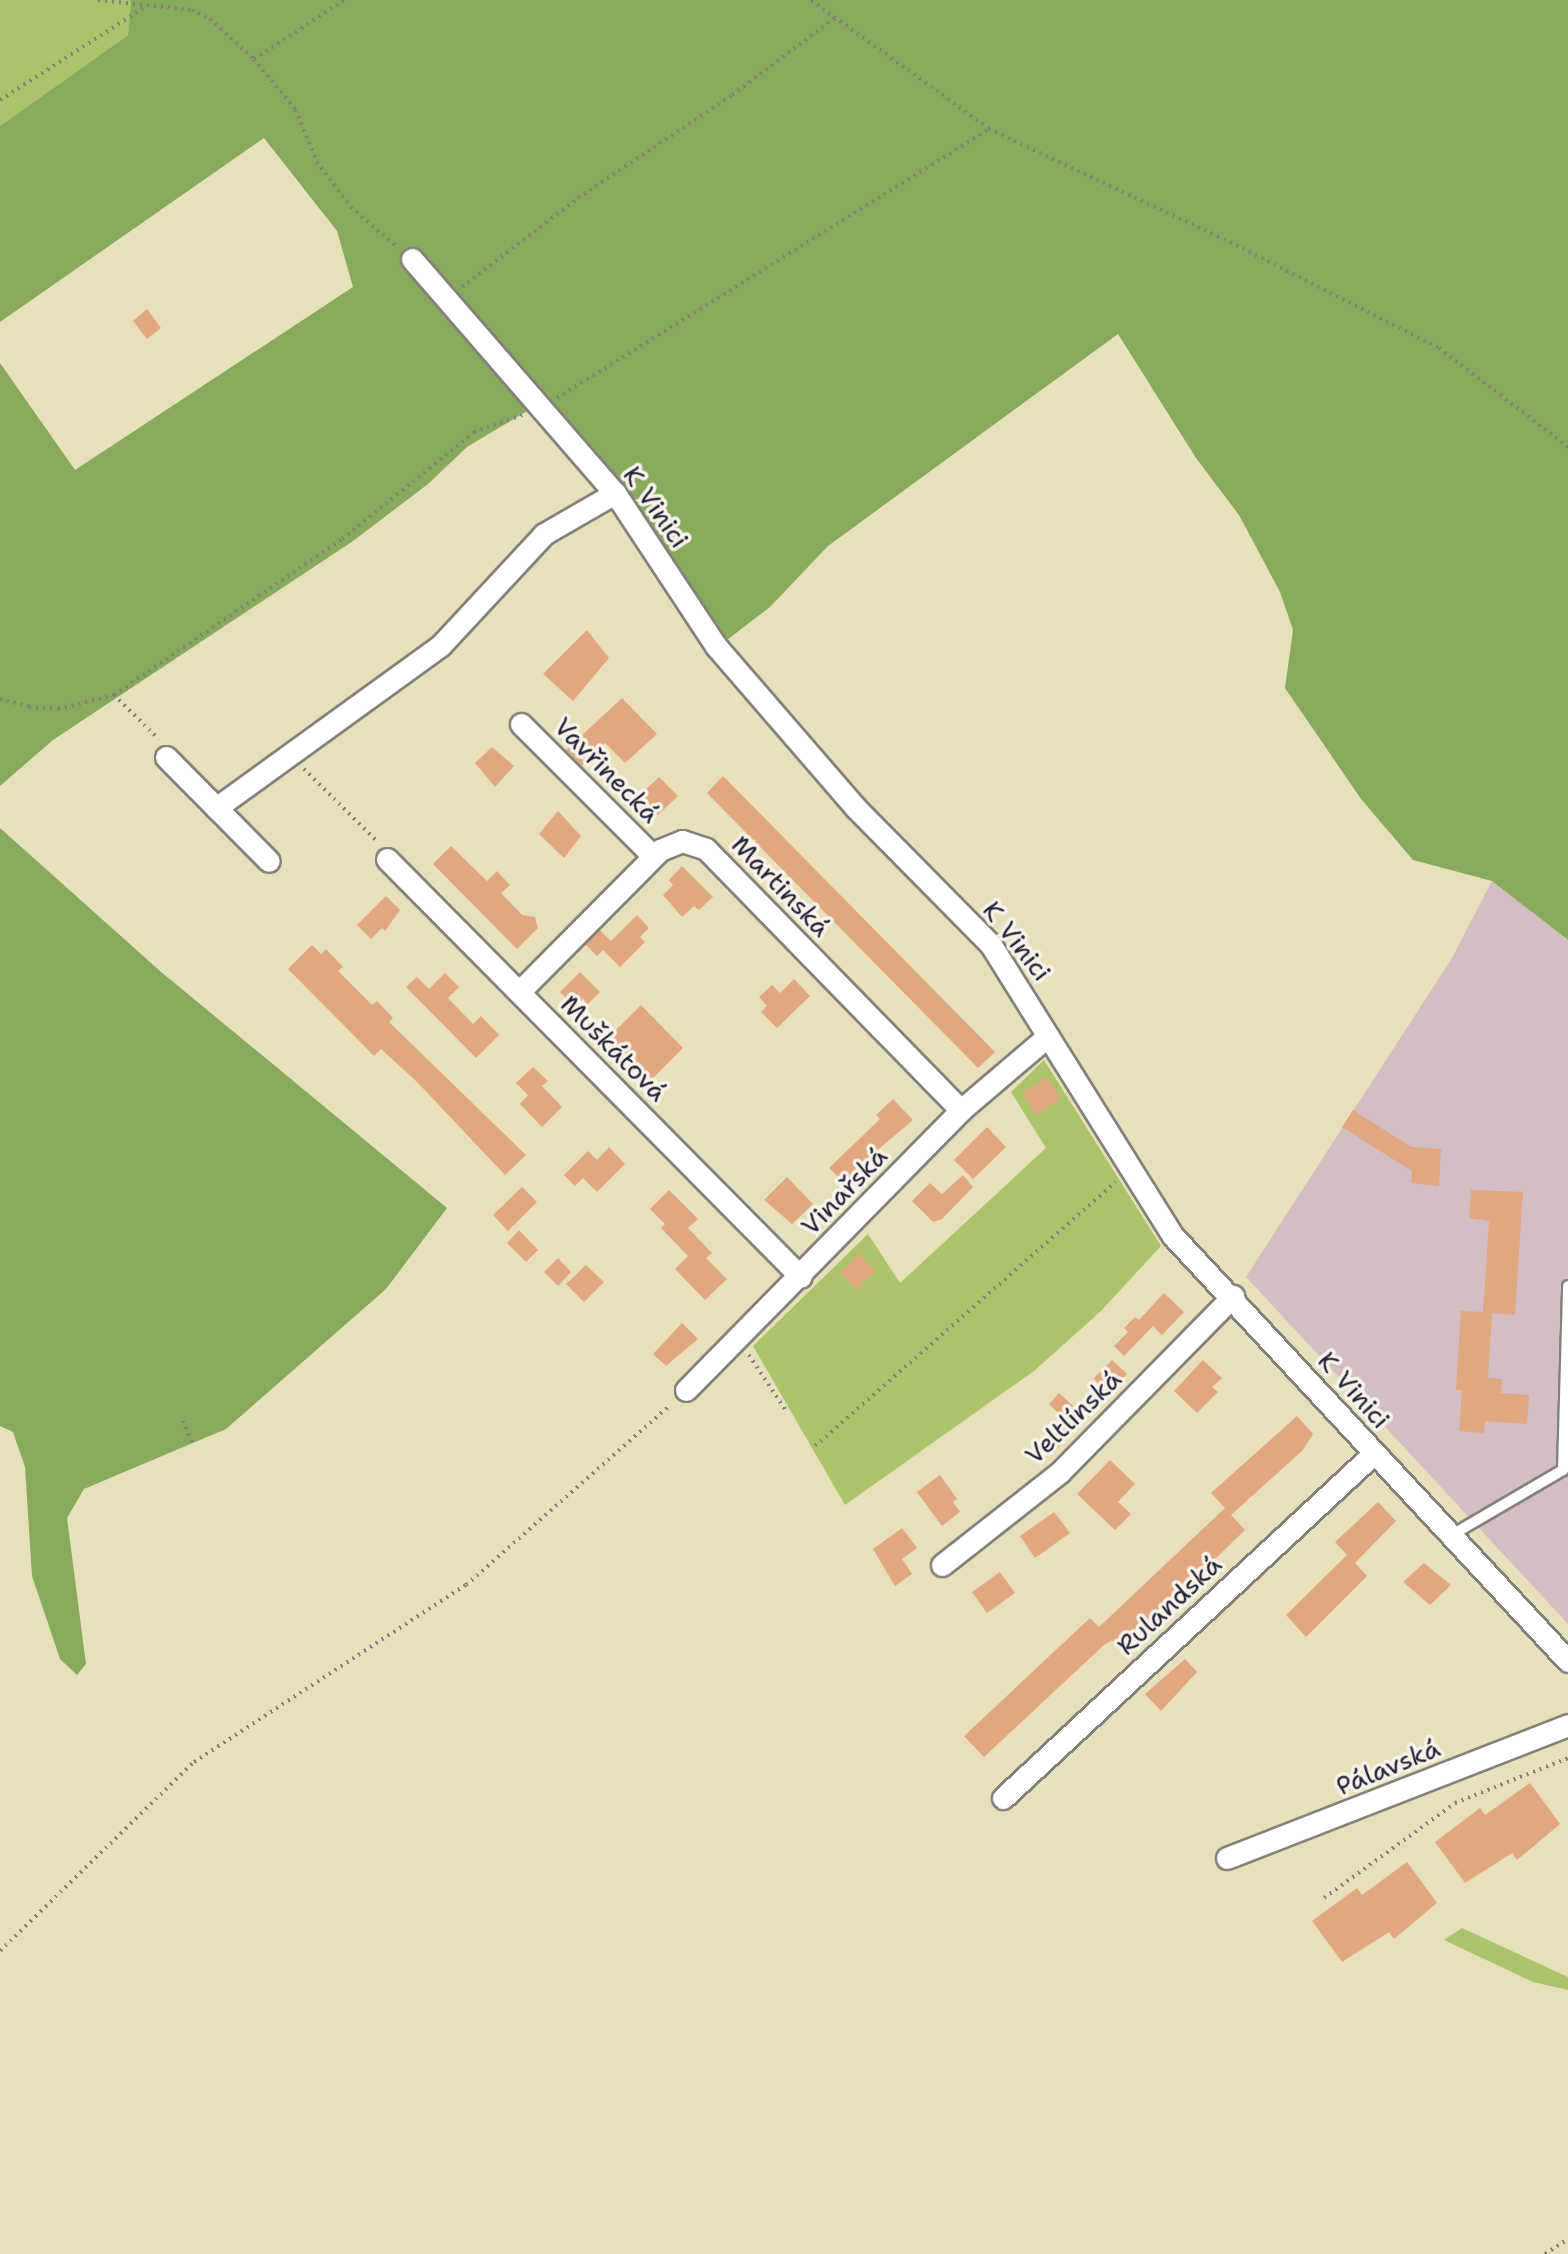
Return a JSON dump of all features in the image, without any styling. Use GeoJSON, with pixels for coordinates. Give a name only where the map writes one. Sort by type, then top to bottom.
{"type":"FeatureCollection","features":[{"type":"Feature","properties":{"kind":"street","name":"K Vinici"},"geometry":{"type":"LineString","coordinates":[[412,260],[615,493],[716,646],[856,808],[991,945],[1173,1236],[1233,1296],[1373,1454],[1568,1661]]}},
{"type":"Feature","properties":{"kind":"street"},"geometry":{"type":"LineString","coordinates":[[216,808],[441,645],[544,534],[615,493]]}},
{"type":"Feature","properties":{"kind":"street","name":"Vavřinecká"},"geometry":{"type":"LineString","coordinates":[[521,724],[653,856]]}},
{"type":"Feature","properties":{"kind":"street"},"geometry":{"type":"LineString","coordinates":[[166,757],[269,861]]}},
{"type":"Feature","properties":{"kind":"street","name":"Martinská"},"geometry":{"type":"LineString","coordinates":[[519,992],[653,856],[682,841],[706,849],[961,1110]]}},
{"type":"Feature","properties":{"kind":"street","name":"Muškátová"},"geometry":{"type":"LineString","coordinates":[[385,853],[801,1277]]}},
{"type":"Feature","properties":{"kind":"street","name":"Vinařská"},"geometry":{"type":"LineString","coordinates":[[686,1390],[801,1277],[961,1110],[1048,1036]]}},
{"type":"Feature","properties":{"kind":"street","name":"Veltlínská"},"geometry":{"type":"LineString","coordinates":[[942,1565],[1060,1472],[1233,1296]]}},
{"type":"Feature","properties":{"kind":"street","name":"Rulandská"},"geometry":{"type":"LineString","coordinates":[[1003,1798],[1373,1454]]}},
{"type":"Feature","properties":{"kind":"street","name":"Pálavská"},"geometry":{"type":"LineString","coordinates":[[1227,1858],[1568,1725]]}},
{"type":"Feature","properties":{"kind":"lane"},"geometry":{"type":"LineString","coordinates":[[1450,1536],[1563,1470],[1568,1286]]}},
{"type":"Feature","properties":{"kind":"path"},"geometry":{"type":"LineString","coordinates":[[98,0],[192,10],[210,19],[254,59],[296,110],[317,162],[351,207],[412,260]]}},
{"type":"Feature","properties":{"kind":"path"},"geometry":{"type":"LineString","coordinates":[[254,59],[344,0]]}},
{"type":"Feature","properties":{"kind":"path"},"geometry":{"type":"LineString","coordinates":[[810,0],[989,128],[1224,239],[1438,348],[1568,447]]}},
{"type":"Feature","properties":{"kind":"path"},"geometry":{"type":"LineString","coordinates":[[0,100],[147,5]]}},
{"type":"Feature","properties":{"kind":"path"},"geometry":{"type":"LineString","coordinates":[[446,299],[578,198],[733,95],[835,18]]}},
{"type":"Feature","properties":{"kind":"path"},"geometry":{"type":"LineString","coordinates":[[0,699],[29,707],[58,709],[114,695],[342,539],[474,432],[540,408],[989,128]]}},
{"type":"Feature","properties":{"kind":"path"},"geometry":{"type":"LineString","coordinates":[[114,695],[172,751],[166,757]]}},
{"type":"Feature","properties":{"kind":"path"},"geometry":{"type":"LineString","coordinates":[[290,755],[385,853]]}},
{"type":"Feature","properties":{"kind":"path"},"geometry":{"type":"LineString","coordinates":[[815,1446],[1130,1170]]}},
{"type":"Feature","properties":{"kind":"path"},"geometry":{"type":"LineString","coordinates":[[739,1339],[787,1412]]}},
{"type":"Feature","properties":{"kind":"path"},"geometry":{"type":"LineString","coordinates":[[0,1951],[194,1762],[466,1585],[686,1390]]}},
{"type":"Feature","properties":{"kind":"path"},"geometry":{"type":"LineString","coordinates":[[183,1421],[192,1443]]}},
{"type":"Feature","properties":{"kind":"path"},"geometry":{"type":"LineString","coordinates":[[1324,1898],[1455,1803],[1568,1758]]}},
{"type":"Feature","properties":{"kind":"path"},"geometry":{"type":"LineString","coordinates":[[1545,2254],[1568,2239]]}},
{"type":"Feature","properties":{"kind":"shaded area"},"geometry":{"type":"Polygon","coordinates":[[[1492,881],[1568,940],[1568,1624],[1246,1277],[1452,958],[1492,881]]]}},
{"type":"Feature","properties":{"kind":"green space"},"geometry":{"type":"Polygon","coordinates":[[[0,0],[131,0],[128,35],[0,126],[0,0]]]}},
{"type":"Feature","properties":{"kind":"green space"},"geometry":{"type":"Polygon","coordinates":[[[131,0],[1568,0],[1568,940],[1492,881],[1413,860],[1361,799],[1285,688],[1293,630],[1280,592],[1239,515],[1196,458],[1118,334],[828,546],[770,607],[727,640],[628,493],[547,399],[467,447],[428,484],[353,541],[53,740],[0,786],[0,363],[75,470],[353,287],[337,231],[264,138],[0,322],[0,126],[128,35],[131,0]]]}},
{"type":"Feature","properties":{"kind":"green space"},"geometry":{"type":"Polygon","coordinates":[[[0,828],[160,971],[447,1208],[386,1289],[226,1429],[84,1489],[67,1518],[86,1664],[77,1675],[60,1659],[32,1576],[25,1467],[13,1432],[0,1426],[0,828]]]}},
{"type":"Feature","properties":{"kind":"green space"},"geometry":{"type":"Polygon","coordinates":[[[1044,1060],[1161,1246],[1100,1312],[1034,1371],[845,1505],[753,1346],[868,1234],[900,1283],[1046,1148],[1011,1092],[1044,1060]]]}},
{"type":"Feature","properties":{"kind":"green space"},"geometry":{"type":"Polygon","coordinates":[[[1462,1928],[1568,1977],[1568,1990],[1533,1982],[1444,1940],[1462,1928]]]}},
{"type":"Feature","properties":{"kind":"building"},"geometry":{"type":"Polygon","coordinates":[[[147,309],[161,328],[147,339],[133,321],[147,309]]]}},
{"type":"Feature","properties":{"kind":"building"},"geometry":{"type":"Polygon","coordinates":[[[587,630],[609,658],[573,701],[543,674],[587,630]]]}},
{"type":"Feature","properties":{"kind":"building"},"geometry":{"type":"Polygon","coordinates":[[[622,698],[657,734],[625,763],[605,743],[582,766],[566,750],[622,698]]]}},
{"type":"Feature","properties":{"kind":"building"},"geometry":{"type":"Polygon","coordinates":[[[492,747],[514,766],[495,787],[475,763],[492,747]]]}},
{"type":"Feature","properties":{"kind":"building"},"geometry":{"type":"Polygon","coordinates":[[[723,776],[995,1052],[978,1068],[707,793],[723,776]]]}},
{"type":"Feature","properties":{"kind":"building"},"geometry":{"type":"Polygon","coordinates":[[[659,777],[678,796],[658,815],[639,796],[659,777]]]}},
{"type":"Feature","properties":{"kind":"building"},"geometry":{"type":"Polygon","coordinates":[[[558,811],[581,836],[564,858],[539,834],[558,811]]]}},
{"type":"Feature","properties":{"kind":"building"},"geometry":{"type":"Polygon","coordinates":[[[451,846],[487,881],[497,871],[510,885],[501,893],[522,915],[535,917],[538,928],[517,949],[433,864],[451,846]]]}},
{"type":"Feature","properties":{"kind":"building"},"geometry":{"type":"Polygon","coordinates":[[[682,866],[713,897],[699,910],[694,906],[682,917],[663,895],[673,885],[669,880],[682,866]]]}},
{"type":"Feature","properties":{"kind":"building"},"geometry":{"type":"Polygon","coordinates":[[[386,896],[400,910],[385,931],[382,928],[371,939],[357,925],[386,896]]]}},
{"type":"Feature","properties":{"kind":"building"},"geometry":{"type":"Polygon","coordinates":[[[637,915],[649,928],[640,937],[645,942],[620,967],[603,950],[597,956],[585,944],[600,930],[611,941],[637,915]]]}},
{"type":"Feature","properties":{"kind":"building"},"geometry":{"type":"Polygon","coordinates":[[[312,945],[321,954],[326,949],[343,967],[338,971],[372,1005],[377,1001],[393,1018],[389,1022],[526,1155],[505,1175],[417,1082],[381,1049],[374,1056],[288,969],[312,945]]]}},
{"type":"Feature","properties":{"kind":"building"},"geometry":{"type":"Polygon","coordinates":[[[580,972],[600,992],[580,1012],[560,992],[580,972]]]}},
{"type":"Feature","properties":{"kind":"building"},"geometry":{"type":"Polygon","coordinates":[[[445,973],[459,987],[448,998],[473,1024],[481,1016],[499,1035],[476,1058],[406,987],[417,977],[429,989],[445,973]]]}},
{"type":"Feature","properties":{"kind":"building"},"geometry":{"type":"Polygon","coordinates":[[[794,979],[810,996],[777,1028],[761,1012],[767,1006],[759,997],[772,985],[780,993],[794,979]]]}},
{"type":"Feature","properties":{"kind":"building"},"geometry":{"type":"Polygon","coordinates":[[[641,1005],[683,1048],[651,1080],[609,1037],[641,1005]]]}},
{"type":"Feature","properties":{"kind":"building"},"geometry":{"type":"Polygon","coordinates":[[[533,1067],[548,1081],[542,1086],[562,1107],[542,1127],[520,1104],[528,1095],[516,1083],[533,1067]]]}},
{"type":"Feature","properties":{"kind":"building"},"geometry":{"type":"Polygon","coordinates":[[[1047,1077],[1061,1099],[1036,1115],[1022,1093],[1047,1077]]]}},
{"type":"Feature","properties":{"kind":"building"},"geometry":{"type":"Polygon","coordinates":[[[893,1099],[913,1120],[867,1159],[871,1163],[848,1186],[829,1168],[880,1119],[876,1115],[893,1099]]]}},
{"type":"Feature","properties":{"kind":"building"},"geometry":{"type":"Polygon","coordinates":[[[1353,1110],[1411,1147],[1441,1149],[1439,1186],[1411,1183],[1412,1171],[1342,1127],[1353,1110]]]}},
{"type":"Feature","properties":{"kind":"building"},"geometry":{"type":"Polygon","coordinates":[[[987,1127],[1006,1147],[973,1179],[954,1160],[987,1127]]]}},
{"type":"Feature","properties":{"kind":"building"},"geometry":{"type":"Polygon","coordinates":[[[609,1147],[625,1164],[597,1192],[583,1178],[575,1186],[564,1175],[588,1151],[597,1160],[609,1147]]]}},
{"type":"Feature","properties":{"kind":"building"},"geometry":{"type":"Polygon","coordinates":[[[963,1175],[973,1187],[942,1219],[933,1222],[912,1201],[930,1183],[942,1194],[963,1175]]]}},
{"type":"Feature","properties":{"kind":"building"},"geometry":{"type":"Polygon","coordinates":[[[787,1177],[813,1204],[792,1224],[764,1200],[787,1177]]]}},
{"type":"Feature","properties":{"kind":"building"},"geometry":{"type":"Polygon","coordinates":[[[522,1187],[537,1202],[508,1231],[493,1215],[522,1187]]]}},
{"type":"Feature","properties":{"kind":"building"},"geometry":{"type":"Polygon","coordinates":[[[669,1190],[698,1219],[688,1228],[712,1253],[706,1258],[727,1279],[705,1300],[675,1269],[688,1256],[661,1228],[665,1224],[650,1209],[669,1190]]]}},
{"type":"Feature","properties":{"kind":"building"},"geometry":{"type":"Polygon","coordinates":[[[1471,1190],[1523,1192],[1515,1315],[1492,1313],[1488,1378],[1502,1379],[1501,1393],[1529,1395],[1527,1424],[1485,1421],[1484,1433],[1459,1431],[1462,1390],[1456,1390],[1461,1311],[1483,1312],[1489,1221],[1469,1218],[1471,1190]]]}},
{"type":"Feature","properties":{"kind":"building"},"geometry":{"type":"Polygon","coordinates":[[[519,1230],[538,1250],[526,1262],[507,1243],[519,1230]]]}},
{"type":"Feature","properties":{"kind":"building"},"geometry":{"type":"Polygon","coordinates":[[[859,1254],[875,1271],[857,1290],[840,1273],[859,1254]]]}},
{"type":"Feature","properties":{"kind":"building"},"geometry":{"type":"Polygon","coordinates":[[[558,1258],[571,1272],[558,1286],[544,1272],[558,1258]]]}},
{"type":"Feature","properties":{"kind":"building"},"geometry":{"type":"Polygon","coordinates":[[[586,1265],[604,1282],[584,1302],[566,1284],[586,1265]]]}},
{"type":"Feature","properties":{"kind":"building"},"geometry":{"type":"Polygon","coordinates":[[[1164,1293],[1184,1312],[1162,1335],[1153,1326],[1124,1356],[1114,1346],[1128,1332],[1124,1328],[1135,1317],[1139,1320],[1164,1293]]]}},
{"type":"Feature","properties":{"kind":"building"},"geometry":{"type":"Polygon","coordinates":[[[682,1323],[698,1339],[666,1366],[653,1354],[682,1323]]]}},
{"type":"Feature","properties":{"kind":"building"},"geometry":{"type":"Polygon","coordinates":[[[1112,1360],[1127,1374],[1106,1397],[1094,1378],[1112,1360]]]}},
{"type":"Feature","properties":{"kind":"building"},"geometry":{"type":"Polygon","coordinates":[[[1203,1360],[1222,1378],[1212,1387],[1218,1392],[1197,1413],[1174,1391],[1203,1360]]]}},
{"type":"Feature","properties":{"kind":"building"},"geometry":{"type":"Polygon","coordinates":[[[1059,1393],[1086,1418],[1053,1453],[1040,1441],[1062,1417],[1049,1404],[1059,1393]]]}},
{"type":"Feature","properties":{"kind":"building"},"geometry":{"type":"Polygon","coordinates":[[[1297,1416],[1313,1434],[1302,1451],[1231,1515],[1245,1530],[1156,1616],[1119,1648],[1112,1640],[1104,1645],[984,1757],[964,1736],[1090,1618],[1099,1627],[1225,1508],[1211,1493],[1297,1416]]]}},
{"type":"Feature","properties":{"kind":"building"},"geometry":{"type":"Polygon","coordinates":[[[1110,1460],[1135,1484],[1118,1502],[1131,1514],[1115,1530],[1077,1494],[1110,1460]]]}},
{"type":"Feature","properties":{"kind":"building"},"geometry":{"type":"Polygon","coordinates":[[[940,1475],[957,1499],[953,1502],[960,1512],[942,1526],[917,1492],[940,1475]]]}},
{"type":"Feature","properties":{"kind":"building"},"geometry":{"type":"Polygon","coordinates":[[[1378,1502],[1396,1521],[1355,1563],[1367,1576],[1306,1637],[1286,1615],[1347,1555],[1335,1542],[1378,1502]]]}},
{"type":"Feature","properties":{"kind":"building"},"geometry":{"type":"Polygon","coordinates":[[[1054,1512],[1070,1533],[1035,1558],[1020,1536],[1054,1512]]]}},
{"type":"Feature","properties":{"kind":"building"},"geometry":{"type":"Polygon","coordinates":[[[902,1528],[917,1548],[902,1559],[912,1574],[895,1586],[873,1549],[902,1528]]]}},
{"type":"Feature","properties":{"kind":"building"},"geometry":{"type":"Polygon","coordinates":[[[1424,1563],[1451,1585],[1430,1605],[1403,1582],[1424,1563]]]}},
{"type":"Feature","properties":{"kind":"building"},"geometry":{"type":"Polygon","coordinates":[[[1000,1572],[1015,1593],[987,1613],[972,1592],[1000,1572]]]}},
{"type":"Feature","properties":{"kind":"building"},"geometry":{"type":"Polygon","coordinates":[[[1185,1659],[1197,1672],[1161,1711],[1145,1694],[1185,1659]]]}},
{"type":"Feature","properties":{"kind":"building"},"geometry":{"type":"Polygon","coordinates":[[[1530,1783],[1560,1824],[1517,1860],[1512,1853],[1465,1883],[1435,1842],[1480,1808],[1485,1815],[1530,1783]]]}},
{"type":"Feature","properties":{"kind":"building"},"geometry":{"type":"Polygon","coordinates":[[[1407,1862],[1437,1903],[1394,1939],[1389,1932],[1342,1962],[1312,1921],[1357,1888],[1362,1895],[1407,1862]]]}}]}
